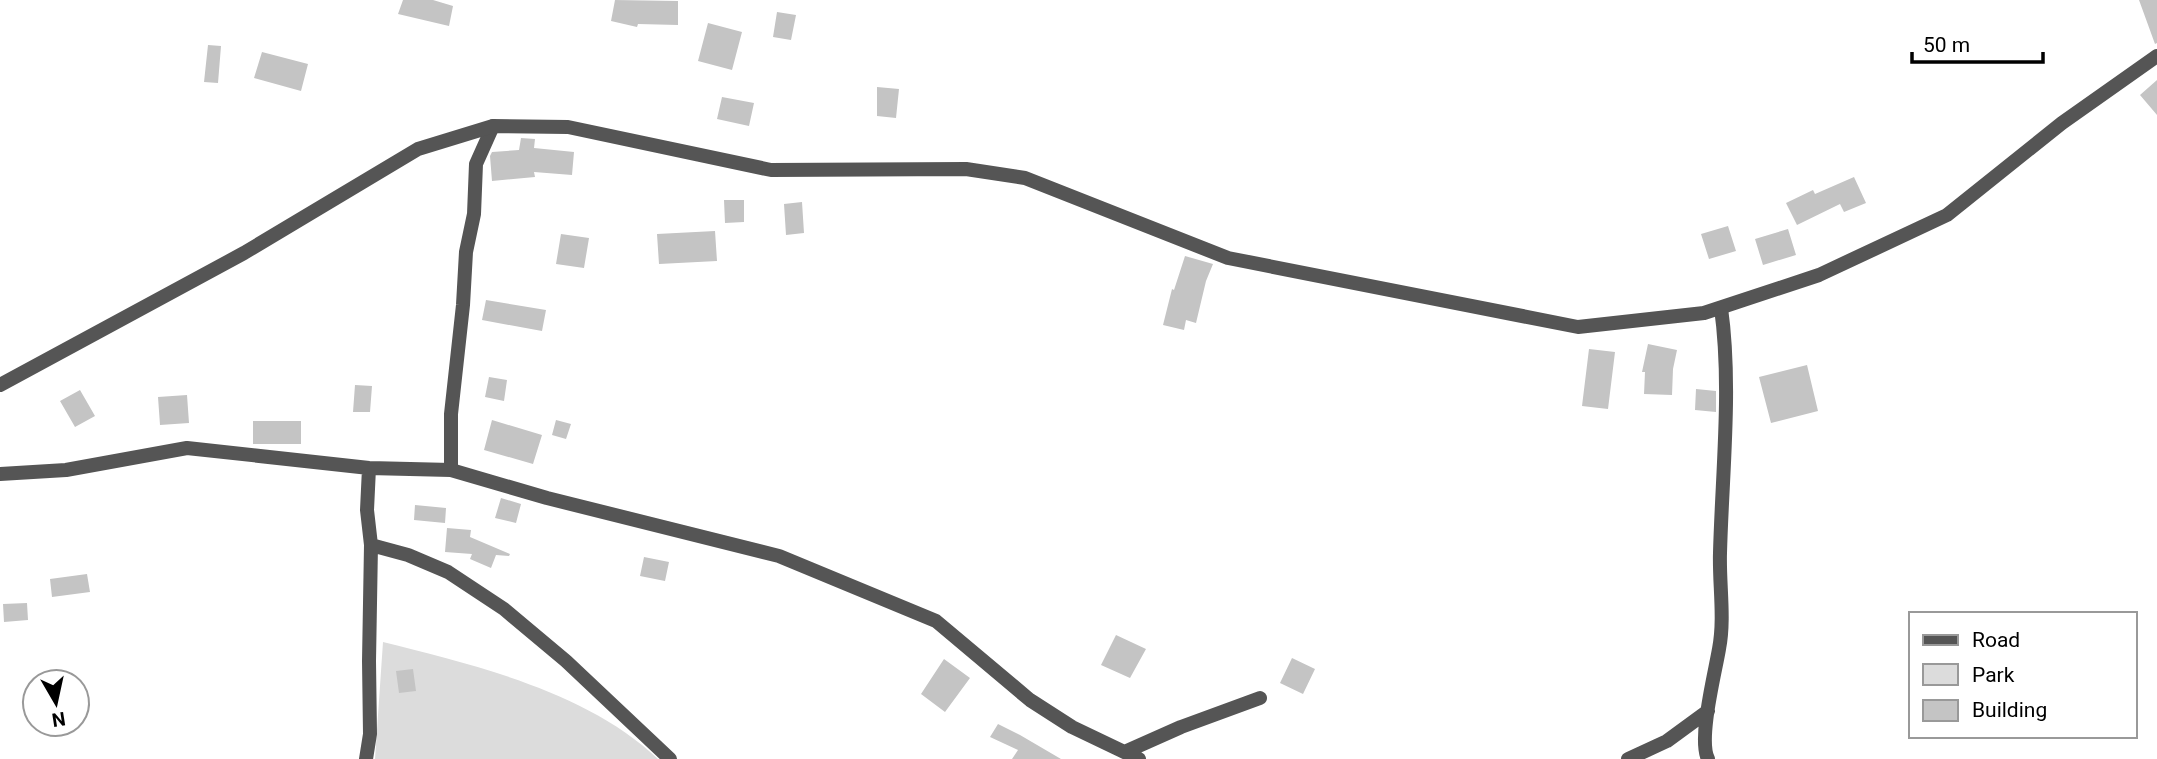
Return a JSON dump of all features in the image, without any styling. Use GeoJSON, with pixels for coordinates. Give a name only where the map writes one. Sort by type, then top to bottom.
{"type":"FeatureCollection","features":[{"type":"Feature","properties":{"kind":"street"},"geometry":{"type":"LineString","coordinates":[[0,385],[244,253],[418,149],[493,126],[568,127],[771,170],[966,169],[1025,178],[1228,258],[1578,327],[1704,313],[1819,275],[1947,215],[2062,123],[2157,56]]}},
{"type":"Feature","properties":{"kind":"street"},"geometry":{"type":"LineString","coordinates":[[451,470],[451,414],[466,252],[474,214],[476,164],[493,126]]}},
{"type":"Feature","properties":{"kind":"street"},"geometry":{"type":"LineString","coordinates":[[1708,759],[1705,753],[1708,711],[1720,645],[1726,362],[1721,308]]}},
{"type":"Feature","properties":{"kind":"street"},"geometry":{"type":"LineString","coordinates":[[0,474],[66,470],[187,448],[369,468],[451,470],[547,498],[779,556],[936,621],[1030,700],[1072,727],[1133,755],[1181,727],[1260,698]]}},
{"type":"Feature","properties":{"kind":"street"},"geometry":{"type":"LineString","coordinates":[[366,759],[370,734],[372,545],[367,510],[369,468]]}},
{"type":"Feature","properties":{"kind":"street"},"geometry":{"type":"LineString","coordinates":[[372,545],[408,555],[448,572],[504,609],[566,660],[670,759]]}},
{"type":"Feature","properties":{"kind":"street"},"geometry":{"type":"LineString","coordinates":[[1628,759],[1667,741],[1708,711]]}},
{"type":"Feature","properties":{"kind":"green space"},"geometry":{"type":"Polygon","coordinates":[[[383,642],[492,671],[529,684],[598,716],[630,736],[658,759],[375,759],[383,642]]]}},
{"type":"Feature","properties":{"kind":"building"},"geometry":{"type":"Polygon","coordinates":[[[403,0],[433,0],[453,6],[449,26],[398,14],[403,0]]]}},
{"type":"Feature","properties":{"kind":"building"},"geometry":{"type":"Polygon","coordinates":[[[615,0],[678,1],[678,25],[638,24],[637,27],[611,21],[615,0]]]}},
{"type":"Feature","properties":{"kind":"building"},"geometry":{"type":"Polygon","coordinates":[[[2139,0],[2157,0],[2155,44],[2139,0]]]}},
{"type":"Feature","properties":{"kind":"building"},"geometry":{"type":"Polygon","coordinates":[[[777,12],[796,15],[791,40],[773,37],[777,12]]]}},
{"type":"Feature","properties":{"kind":"building"},"geometry":{"type":"Polygon","coordinates":[[[708,23],[742,32],[732,70],[698,61],[708,23]]]}},
{"type":"Feature","properties":{"kind":"building"},"geometry":{"type":"Polygon","coordinates":[[[208,45],[221,46],[218,83],[204,82],[208,45]]]}},
{"type":"Feature","properties":{"kind":"building"},"geometry":{"type":"Polygon","coordinates":[[[262,52],[308,64],[301,91],[254,78],[262,52]]]}},
{"type":"Feature","properties":{"kind":"building"},"geometry":{"type":"Polygon","coordinates":[[[2157,80],[2157,115],[2140,95],[2157,80]]]}},
{"type":"Feature","properties":{"kind":"building"},"geometry":{"type":"Polygon","coordinates":[[[877,87],[899,89],[896,118],[877,116],[877,87]]]}},
{"type":"Feature","properties":{"kind":"building"},"geometry":{"type":"Polygon","coordinates":[[[722,97],[754,103],[749,126],[717,119],[722,97]]]}},
{"type":"Feature","properties":{"kind":"building"},"geometry":{"type":"Polygon","coordinates":[[[521,138],[535,139],[534,148],[574,152],[572,175],[534,172],[535,177],[492,181],[492,152],[519,150],[521,138]]]}},
{"type":"Feature","properties":{"kind":"building"},"geometry":{"type":"Polygon","coordinates":[[[1854,177],[1866,203],[1844,212],[1840,204],[1797,225],[1786,203],[1813,190],[1815,194],[1854,177]]]}},
{"type":"Feature","properties":{"kind":"building"},"geometry":{"type":"Polygon","coordinates":[[[724,200],[744,200],[744,222],[725,223],[724,200]]]}},
{"type":"Feature","properties":{"kind":"building"},"geometry":{"type":"Polygon","coordinates":[[[802,202],[804,233],[786,235],[784,204],[802,202]]]}},
{"type":"Feature","properties":{"kind":"building"},"geometry":{"type":"Polygon","coordinates":[[[1728,226],[1736,251],[1709,259],[1701,234],[1728,226]]]}},
{"type":"Feature","properties":{"kind":"building"},"geometry":{"type":"Polygon","coordinates":[[[1788,229],[1796,255],[1763,265],[1755,239],[1788,229]]]}},
{"type":"Feature","properties":{"kind":"building"},"geometry":{"type":"Polygon","coordinates":[[[715,231],[717,261],[659,264],[657,234],[715,231]]]}},
{"type":"Feature","properties":{"kind":"building"},"geometry":{"type":"Polygon","coordinates":[[[561,234],[589,238],[584,268],[556,264],[561,234]]]}},
{"type":"Feature","properties":{"kind":"building"},"geometry":{"type":"Polygon","coordinates":[[[1185,256],[1213,264],[1196,323],[1186,320],[1184,330],[1163,325],[1172,289],[1174,290],[1185,256]]]}},
{"type":"Feature","properties":{"kind":"building"},"geometry":{"type":"Polygon","coordinates":[[[486,300],[546,310],[542,331],[482,320],[486,300]]]}},
{"type":"Feature","properties":{"kind":"building"},"geometry":{"type":"Polygon","coordinates":[[[1648,344],[1677,350],[1672,395],[1644,394],[1645,372],[1642,372],[1648,344]]]}},
{"type":"Feature","properties":{"kind":"building"},"geometry":{"type":"Polygon","coordinates":[[[1589,349],[1615,352],[1608,409],[1582,406],[1589,349]]]}},
{"type":"Feature","properties":{"kind":"building"},"geometry":{"type":"Polygon","coordinates":[[[1807,365],[1818,411],[1771,423],[1759,377],[1807,365]]]}},
{"type":"Feature","properties":{"kind":"building"},"geometry":{"type":"Polygon","coordinates":[[[489,377],[507,380],[504,401],[485,397],[489,377]]]}},
{"type":"Feature","properties":{"kind":"building"},"geometry":{"type":"Polygon","coordinates":[[[355,385],[372,386],[370,412],[353,412],[355,385]]]}},
{"type":"Feature","properties":{"kind":"building"},"geometry":{"type":"Polygon","coordinates":[[[1696,389],[1716,391],[1716,412],[1695,410],[1696,389]]]}},
{"type":"Feature","properties":{"kind":"building"},"geometry":{"type":"Polygon","coordinates":[[[80,390],[95,416],[75,427],[60,401],[80,390]]]}},
{"type":"Feature","properties":{"kind":"building"},"geometry":{"type":"Polygon","coordinates":[[[187,395],[189,423],[160,425],[158,397],[187,395]]]}},
{"type":"Feature","properties":{"kind":"building"},"geometry":{"type":"Polygon","coordinates":[[[492,420],[542,435],[533,464],[484,450],[492,420]]]}},
{"type":"Feature","properties":{"kind":"building"},"geometry":{"type":"Polygon","coordinates":[[[556,420],[571,424],[566,439],[552,435],[556,420]]]}},
{"type":"Feature","properties":{"kind":"building"},"geometry":{"type":"Polygon","coordinates":[[[253,421],[301,421],[301,444],[253,444],[253,421]]]}},
{"type":"Feature","properties":{"kind":"building"},"geometry":{"type":"Polygon","coordinates":[[[501,498],[521,504],[516,523],[495,518],[501,498]]]}},
{"type":"Feature","properties":{"kind":"building"},"geometry":{"type":"Polygon","coordinates":[[[415,505],[446,508],[445,523],[414,520],[415,505]]]}},
{"type":"Feature","properties":{"kind":"building"},"geometry":{"type":"Polygon","coordinates":[[[447,528],[471,530],[470,537],[510,554],[496,555],[491,568],[470,559],[472,554],[445,552],[447,528]]]}},
{"type":"Feature","properties":{"kind":"building"},"geometry":{"type":"Polygon","coordinates":[[[644,557],[669,562],[665,581],[640,576],[644,557]]]}},
{"type":"Feature","properties":{"kind":"building"},"geometry":{"type":"Polygon","coordinates":[[[87,574],[90,592],[52,597],[50,579],[87,574]]]}},
{"type":"Feature","properties":{"kind":"building"},"geometry":{"type":"Polygon","coordinates":[[[27,603],[28,620],[4,622],[3,604],[27,603]]]}},
{"type":"Feature","properties":{"kind":"building"},"geometry":{"type":"Polygon","coordinates":[[[1116,635],[1146,649],[1130,678],[1101,665],[1116,635]]]}},
{"type":"Feature","properties":{"kind":"building"},"geometry":{"type":"Polygon","coordinates":[[[1292,658],[1315,669],[1303,694],[1280,683],[1292,658]]]}},
{"type":"Feature","properties":{"kind":"building"},"geometry":{"type":"Polygon","coordinates":[[[944,659],[970,678],[945,712],[921,694],[944,659]]]}},
{"type":"Feature","properties":{"kind":"building"},"geometry":{"type":"Polygon","coordinates":[[[413,669],[416,691],[399,693],[396,671],[413,669]]]}},
{"type":"Feature","properties":{"kind":"building"},"geometry":{"type":"Polygon","coordinates":[[[998,724],[1061,759],[1012,759],[1018,750],[990,737],[998,724]]]}}]}
